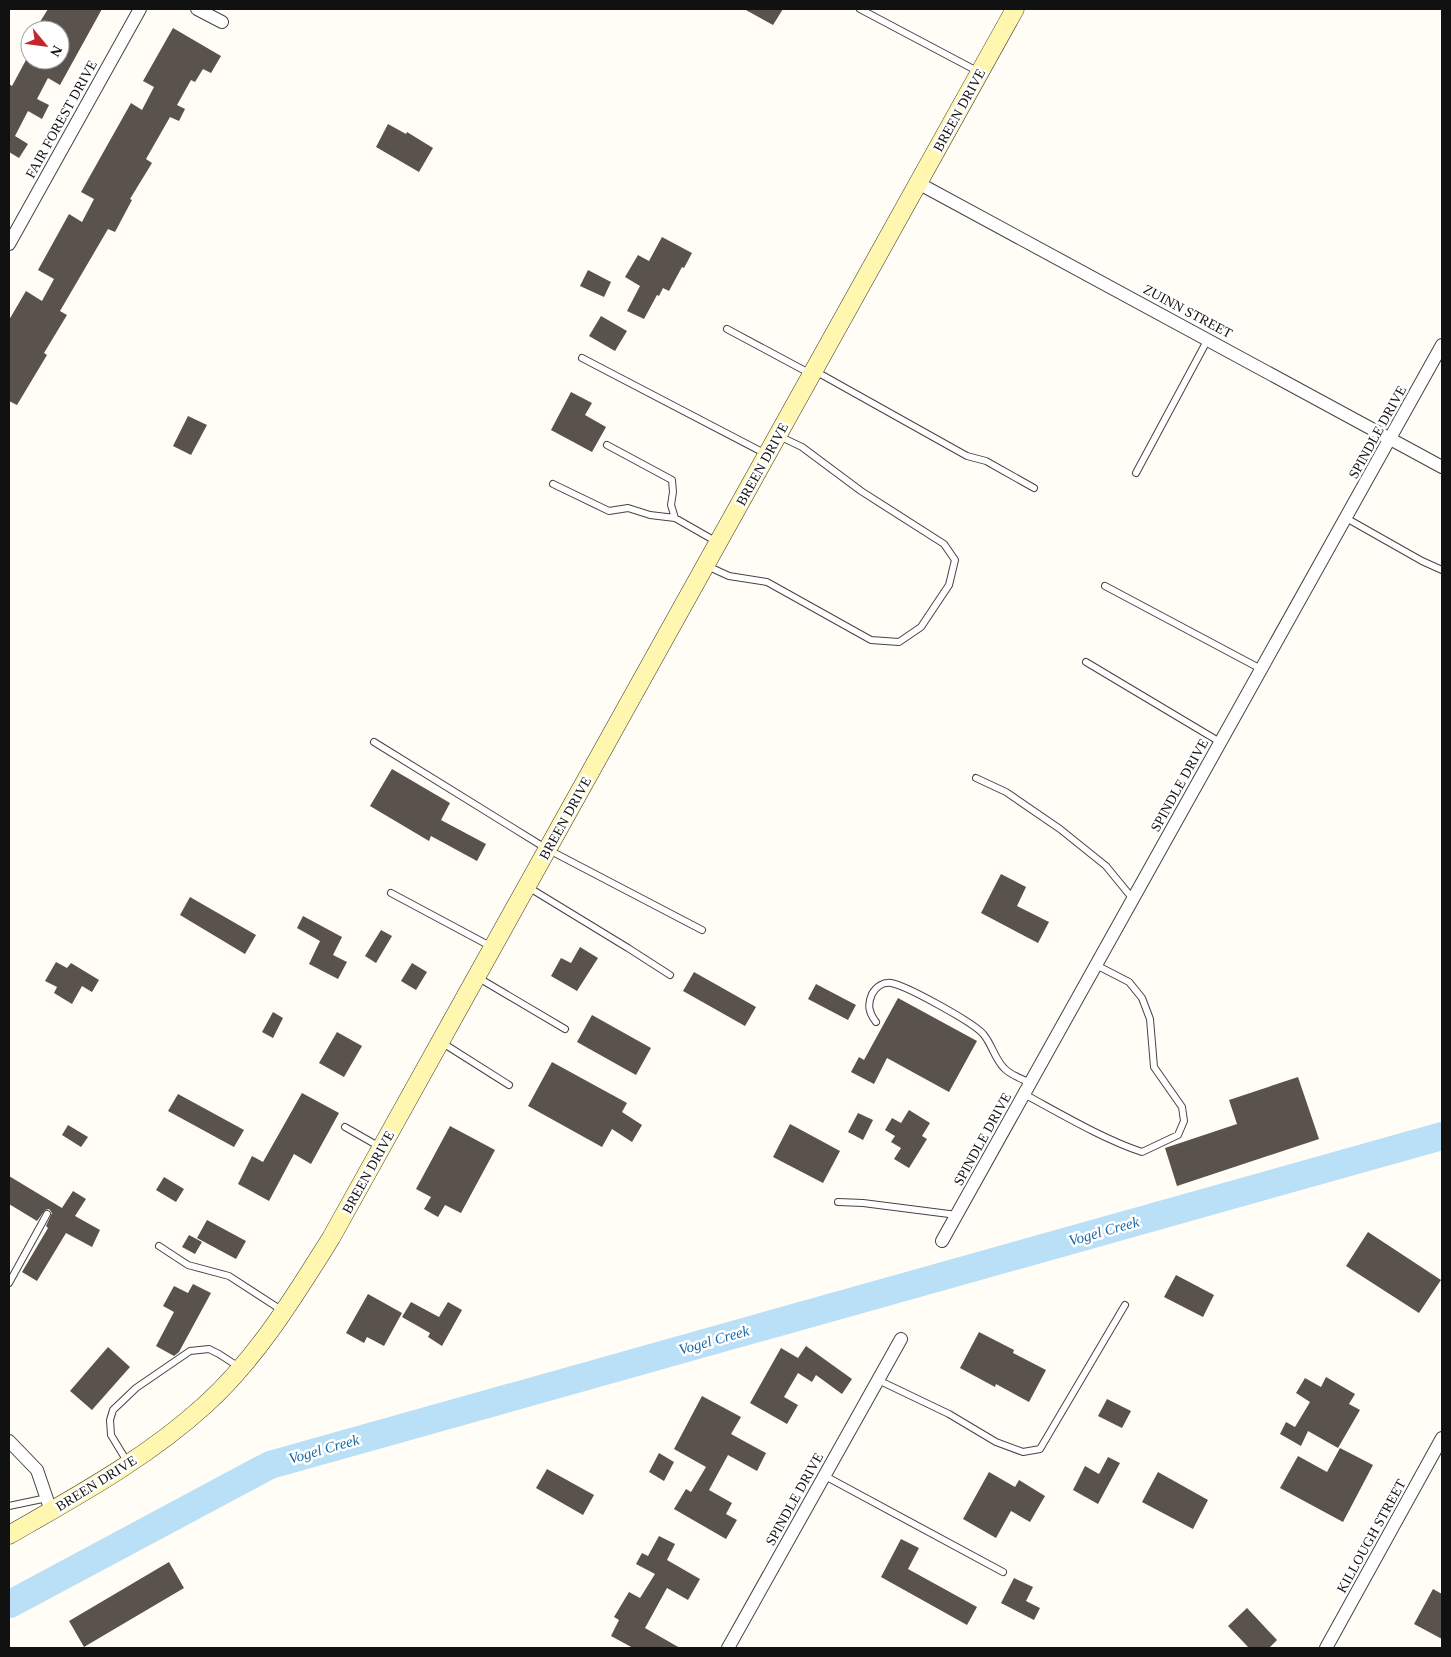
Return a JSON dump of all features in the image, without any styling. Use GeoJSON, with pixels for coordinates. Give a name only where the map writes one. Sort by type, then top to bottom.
{"type":"FeatureCollection","features":[{"type":"Feature","properties":{"kind":"street","name":"FAIR FOREST DRIVE"},"geometry":{"type":"LineString","coordinates":[[9,244],[140,9]]}},
{"type":"Feature","properties":{"kind":"street"},"geometry":{"type":"LineString","coordinates":[[198,9],[222,22]]}},
{"type":"Feature","properties":{"kind":"street","name":"BREEN DRIVE"},"geometry":{"type":"LineString","coordinates":[[9,1535],[49,1504],[128,1464],[171,1434],[200,1410],[240,1368],[284,1311],[331,1238],[1015,9]]}},
{"type":"Feature","properties":{"kind":"street","name":"ZUINN STREET"},"geometry":{"type":"LineString","coordinates":[[918,183],[1442,467]]}},
{"type":"Feature","properties":{"kind":"street","name":"SPINDLE DRIVE"},"geometry":{"type":"LineString","coordinates":[[942,1241],[1442,345]]}},
{"type":"Feature","properties":{"kind":"street","name":"SPINDLE DRIVE"},"geometry":{"type":"LineString","coordinates":[[728,1648],[901,1339]]}},
{"type":"Feature","properties":{"kind":"street","name":"KILLOUGH STREET"},"geometry":{"type":"LineString","coordinates":[[1326,1648],[1442,1438]]}},
{"type":"Feature","properties":{"kind":"street"},"geometry":{"type":"LineString","coordinates":[[9,1440],[38,1470],[49,1504]]}},
{"type":"Feature","properties":{"kind":"lane"},"geometry":{"type":"LineString","coordinates":[[860,9],[980,72]]}},
{"type":"Feature","properties":{"kind":"lane"},"geometry":{"type":"LineString","coordinates":[[727,329],[813,372],[967,456],[986,461],[1034,488]]}},
{"type":"Feature","properties":{"kind":"lane"},"geometry":{"type":"LineString","coordinates":[[1136,473],[1208,339]]}},
{"type":"Feature","properties":{"kind":"lane"},"geometry":{"type":"LineString","coordinates":[[582,358],[767,455]]}},
{"type":"Feature","properties":{"kind":"lane"},"geometry":{"type":"LineString","coordinates":[[706,565],[729,576],[767,582],[870,640],[899,642],[922,627],[949,585],[955,560],[944,544],[861,491],[802,447],[778,436]]}},
{"type":"Feature","properties":{"kind":"lane"},"geometry":{"type":"LineString","coordinates":[[607,445],[672,480],[671,505],[675,518]]}},
{"type":"Feature","properties":{"kind":"lane"},"geometry":{"type":"LineString","coordinates":[[553,484],[610,511],[628,508],[650,515],[675,518],[718,542]]}},
{"type":"Feature","properties":{"kind":"lane"},"geometry":{"type":"LineString","coordinates":[[1346,518],[1422,561],[1442,570]]}},
{"type":"Feature","properties":{"kind":"lane"},"geometry":{"type":"LineString","coordinates":[[1105,586],[1261,669]]}},
{"type":"Feature","properties":{"kind":"lane"},"geometry":{"type":"LineString","coordinates":[[1086,662],[1220,742]]}},
{"type":"Feature","properties":{"kind":"lane"},"geometry":{"type":"LineString","coordinates":[[374,742],[547,849],[702,930]]}},
{"type":"Feature","properties":{"kind":"lane"},"geometry":{"type":"LineString","coordinates":[[976,778],[1006,792],[1060,829],[1106,866],[1133,899]]}},
{"type":"Feature","properties":{"kind":"lane"},"geometry":{"type":"LineString","coordinates":[[527,886],[670,975]]}},
{"type":"Feature","properties":{"kind":"lane"},"geometry":{"type":"LineString","coordinates":[[391,893],[493,947]]}},
{"type":"Feature","properties":{"kind":"lane"},"geometry":{"type":"LineString","coordinates":[[876,1022],[869,1008],[870,1000],[878,986],[889,980],[974,1026],[984,1035],[998,1062],[1027,1089],[1111,1139],[1128,1148],[1142,1152],[1178,1135],[1184,1121],[1182,1108],[1154,1066],[1150,1019],[1142,998],[1129,982],[1096,965]]}},
{"type":"Feature","properties":{"kind":"lane"},"geometry":{"type":"LineString","coordinates":[[476,977],[565,1029]]}},
{"type":"Feature","properties":{"kind":"lane"},"geometry":{"type":"LineString","coordinates":[[440,1042],[509,1085]]}},
{"type":"Feature","properties":{"kind":"lane"},"geometry":{"type":"LineString","coordinates":[[345,1127],[381,1148]]}},
{"type":"Feature","properties":{"kind":"lane"},"geometry":{"type":"LineString","coordinates":[[838,1202],[863,1203],[957,1215]]}},
{"type":"Feature","properties":{"kind":"lane"},"geometry":{"type":"LineString","coordinates":[[9,1283],[47,1214]]}},
{"type":"Feature","properties":{"kind":"lane"},"geometry":{"type":"LineString","coordinates":[[159,1246],[188,1265],[229,1276],[284,1311]]}},
{"type":"Feature","properties":{"kind":"lane"},"geometry":{"type":"LineString","coordinates":[[878,1380],[949,1414],[996,1442],[1023,1452],[1040,1449],[1125,1305]]}},
{"type":"Feature","properties":{"kind":"lane"},"geometry":{"type":"LineString","coordinates":[[128,1464],[111,1435],[110,1420],[113,1410],[136,1388],[190,1351],[209,1349],[240,1368]]}},
{"type":"Feature","properties":{"kind":"lane"},"geometry":{"type":"LineString","coordinates":[[824,1476],[1003,1572]]}},
{"type":"Feature","properties":{"kind":"lane"},"geometry":{"type":"LineString","coordinates":[[9,1506],[49,1504]]}},
{"type":"Feature","properties":{"kind":"building"},"geometry":{"type":"Polygon","coordinates":[[[48,9],[102,9],[70,67],[70,20],[41,20],[48,9]]]}},
{"type":"Feature","properties":{"kind":"building"},"geometry":{"type":"Polygon","coordinates":[[[744,9],[783,9],[773,25],[744,9]]]}},
{"type":"Feature","properties":{"kind":"building"},"geometry":{"type":"Polygon","coordinates":[[[173,28],[221,56],[211,73],[203,69],[195,82],[191,80],[177,105],[185,109],[179,121],[170,117],[146,159],[152,163],[130,199],[132,200],[115,232],[108,229],[60,311],[67,315],[44,353],[47,355],[17,405],[9,401],[9,320],[26,291],[42,301],[54,279],[38,270],[69,214],[82,222],[94,199],[81,192],[131,103],[142,110],[154,87],[143,81],[173,28]]]}},
{"type":"Feature","properties":{"kind":"building"},"geometry":{"type":"Polygon","coordinates":[[[21,70],[68,70],[60,85],[48,78],[37,99],[49,105],[42,119],[28,111],[15,136],[28,144],[19,158],[9,152],[9,84],[12,86],[21,70]]]}},
{"type":"Feature","properties":{"kind":"building"},"geometry":{"type":"Polygon","coordinates":[[[388,124],[406,134],[407,132],[433,148],[419,172],[376,147],[388,124]]]}},
{"type":"Feature","properties":{"kind":"building"},"geometry":{"type":"Polygon","coordinates":[[[662,237],[692,253],[669,291],[663,288],[644,319],[627,311],[640,286],[625,277],[638,255],[649,261],[662,237]]]}},
{"type":"Feature","properties":{"kind":"building"},"geometry":{"type":"Polygon","coordinates":[[[588,270],[611,282],[604,297],[580,286],[588,270]]]}},
{"type":"Feature","properties":{"kind":"building"},"geometry":{"type":"Polygon","coordinates":[[[601,316],[627,331],[615,351],[589,336],[601,316]]]}},
{"type":"Feature","properties":{"kind":"building"},"geometry":{"type":"Polygon","coordinates":[[[571,392],[592,403],[585,415],[606,427],[592,452],[551,430],[571,392]]]}},
{"type":"Feature","properties":{"kind":"building"},"geometry":{"type":"Polygon","coordinates":[[[188,416],[207,425],[191,455],[173,446],[188,416]]]}},
{"type":"Feature","properties":{"kind":"building"},"geometry":{"type":"Polygon","coordinates":[[[392,769],[450,803],[441,820],[486,844],[477,861],[431,836],[429,841],[370,806],[392,769]]]}},
{"type":"Feature","properties":{"kind":"building"},"geometry":{"type":"Polygon","coordinates":[[[1001,874],[1026,887],[1017,906],[1049,922],[1038,943],[981,913],[1001,874]]]}},
{"type":"Feature","properties":{"kind":"building"},"geometry":{"type":"Polygon","coordinates":[[[190,897],[256,935],[245,954],[180,915],[190,897]]]}},
{"type":"Feature","properties":{"kind":"building"},"geometry":{"type":"Polygon","coordinates":[[[303,916],[342,937],[333,955],[347,962],[338,979],[309,964],[320,941],[297,928],[303,916]]]}},
{"type":"Feature","properties":{"kind":"building"},"geometry":{"type":"Polygon","coordinates":[[[381,930],[392,936],[376,963],[365,956],[381,930]]]}},
{"type":"Feature","properties":{"kind":"building"},"geometry":{"type":"Polygon","coordinates":[[[580,947],[598,958],[577,991],[551,976],[561,958],[571,963],[580,947]]]}},
{"type":"Feature","properties":{"kind":"building"},"geometry":{"type":"Polygon","coordinates":[[[56,962],[67,968],[71,963],[99,980],[92,992],[82,986],[72,1004],[54,993],[57,987],[45,981],[56,962]]]}},
{"type":"Feature","properties":{"kind":"building"},"geometry":{"type":"Polygon","coordinates":[[[412,963],[427,972],[416,990],[401,981],[412,963]]]}},
{"type":"Feature","properties":{"kind":"building"},"geometry":{"type":"Polygon","coordinates":[[[694,972],[756,1007],[745,1026],[683,991],[694,972]]]}},
{"type":"Feature","properties":{"kind":"building"},"geometry":{"type":"Polygon","coordinates":[[[816,984],[856,1005],[848,1020],[808,999],[816,984]]]}},
{"type":"Feature","properties":{"kind":"building"},"geometry":{"type":"Polygon","coordinates":[[[898,998],[977,1041],[949,1092],[887,1058],[874,1084],[851,1072],[859,1057],[864,1060],[898,998]]]}},
{"type":"Feature","properties":{"kind":"building"},"geometry":{"type":"Polygon","coordinates":[[[273,1012],[283,1018],[273,1038],[262,1032],[273,1012]]]}},
{"type":"Feature","properties":{"kind":"building"},"geometry":{"type":"Polygon","coordinates":[[[592,1015],[651,1048],[636,1075],[577,1042],[592,1015]]]}},
{"type":"Feature","properties":{"kind":"building"},"geometry":{"type":"Polygon","coordinates":[[[337,1032],[362,1046],[344,1077],[319,1063],[337,1032]]]}},
{"type":"Feature","properties":{"kind":"building"},"geometry":{"type":"Polygon","coordinates":[[[552,1062],[627,1103],[622,1112],[642,1125],[632,1142],[612,1129],[602,1147],[528,1106],[552,1062]]]}},
{"type":"Feature","properties":{"kind":"building"},"geometry":{"type":"Polygon","coordinates":[[[1298,1077],[1319,1139],[1177,1186],[1165,1148],[1237,1124],[1229,1100],[1298,1077]]]}},
{"type":"Feature","properties":{"kind":"building"},"geometry":{"type":"Polygon","coordinates":[[[302,1093],[339,1113],[311,1164],[294,1154],[269,1201],[238,1184],[252,1156],[263,1162],[302,1093]]]}},
{"type":"Feature","properties":{"kind":"building"},"geometry":{"type":"Polygon","coordinates":[[[178,1094],[244,1130],[234,1147],[168,1111],[178,1094]]]}},
{"type":"Feature","properties":{"kind":"building"},"geometry":{"type":"Polygon","coordinates":[[[909,1110],[930,1123],[922,1136],[927,1139],[909,1168],[894,1159],[901,1148],[891,1142],[895,1136],[885,1130],[892,1118],[901,1123],[909,1110]]]}},
{"type":"Feature","properties":{"kind":"building"},"geometry":{"type":"Polygon","coordinates":[[[858,1113],[873,1120],[863,1140],[848,1132],[858,1113]]]}},
{"type":"Feature","properties":{"kind":"building"},"geometry":{"type":"Polygon","coordinates":[[[790,1124],[840,1151],[823,1183],[773,1157],[790,1124]]]}},
{"type":"Feature","properties":{"kind":"building"},"geometry":{"type":"Polygon","coordinates":[[[68,1125],[88,1137],[81,1147],[62,1135],[68,1125]]]}},
{"type":"Feature","properties":{"kind":"building"},"geometry":{"type":"Polygon","coordinates":[[[450,1126],[495,1150],[461,1213],[445,1205],[438,1217],[424,1209],[431,1197],[416,1189],[450,1126]]]}},
{"type":"Feature","properties":{"kind":"building"},"geometry":{"type":"Polygon","coordinates":[[[9,1176],[62,1208],[73,1191],[86,1199],[75,1216],[100,1230],[92,1247],[66,1233],[37,1281],[22,1272],[48,1228],[46,1226],[52,1213],[49,1209],[45,1210],[37,1221],[9,1204],[9,1176]]]}},
{"type":"Feature","properties":{"kind":"building"},"geometry":{"type":"Polygon","coordinates":[[[164,1177],[184,1189],[176,1202],[156,1190],[164,1177]]]}},
{"type":"Feature","properties":{"kind":"building"},"geometry":{"type":"Polygon","coordinates":[[[207,1220],[246,1241],[236,1259],[197,1238],[207,1220]]]}},
{"type":"Feature","properties":{"kind":"building"},"geometry":{"type":"Polygon","coordinates":[[[1368,1232],[1441,1280],[1419,1313],[1346,1266],[1368,1232]]]}},
{"type":"Feature","properties":{"kind":"building"},"geometry":{"type":"Polygon","coordinates":[[[189,1235],[202,1242],[195,1254],[182,1247],[189,1235]]]}},
{"type":"Feature","properties":{"kind":"building"},"geometry":{"type":"Polygon","coordinates":[[[1176,1275],[1214,1295],[1203,1317],[1164,1297],[1176,1275]]]}},
{"type":"Feature","properties":{"kind":"building"},"geometry":{"type":"Polygon","coordinates":[[[193,1284],[211,1293],[179,1352],[174,1356],[156,1346],[174,1312],[163,1306],[174,1286],[188,1293],[193,1284]]]}},
{"type":"Feature","properties":{"kind":"building"},"geometry":{"type":"Polygon","coordinates":[[[368,1294],[402,1313],[384,1346],[367,1337],[364,1343],[346,1333],[368,1294]]]}},
{"type":"Feature","properties":{"kind":"building"},"geometry":{"type":"Polygon","coordinates":[[[411,1302],[439,1317],[448,1302],[462,1310],[442,1346],[428,1337],[430,1333],[402,1317],[411,1302]]]}},
{"type":"Feature","properties":{"kind":"building"},"geometry":{"type":"Polygon","coordinates":[[[979,1332],[1014,1350],[1013,1353],[1046,1370],[1029,1402],[996,1384],[995,1387],[960,1368],[979,1332]]]}},
{"type":"Feature","properties":{"kind":"building"},"geometry":{"type":"Polygon","coordinates":[[[806,1346],[852,1379],[842,1394],[816,1375],[812,1382],[798,1373],[784,1397],[798,1405],[787,1424],[750,1403],[781,1348],[798,1358],[806,1346]]]}},
{"type":"Feature","properties":{"kind":"building"},"geometry":{"type":"Polygon","coordinates":[[[108,1347],[130,1367],[92,1410],[70,1391],[108,1347]]]}},
{"type":"Feature","properties":{"kind":"building"},"geometry":{"type":"Polygon","coordinates":[[[1326,1377],[1355,1394],[1349,1404],[1360,1410],[1338,1448],[1308,1431],[1301,1446],[1280,1434],[1286,1422],[1295,1427],[1310,1402],[1296,1393],[1305,1378],[1321,1387],[1326,1377]]]}},
{"type":"Feature","properties":{"kind":"building"},"geometry":{"type":"Polygon","coordinates":[[[702,1396],[741,1417],[731,1434],[766,1453],[757,1471],[728,1455],[709,1490],[732,1503],[726,1514],[737,1520],[726,1539],[674,1509],[686,1489],[691,1492],[706,1467],[674,1449],[702,1396]]]}},
{"type":"Feature","properties":{"kind":"building"},"geometry":{"type":"Polygon","coordinates":[[[1107,1399],[1131,1411],[1122,1428],[1098,1416],[1107,1399]]]}},
{"type":"Feature","properties":{"kind":"building"},"geometry":{"type":"Polygon","coordinates":[[[1340,1448],[1373,1465],[1343,1522],[1280,1488],[1298,1456],[1327,1472],[1340,1448]]]}},
{"type":"Feature","properties":{"kind":"building"},"geometry":{"type":"Polygon","coordinates":[[[659,1453],[674,1462],[664,1481],[649,1472],[659,1453]]]}},
{"type":"Feature","properties":{"kind":"building"},"geometry":{"type":"Polygon","coordinates":[[[1108,1457],[1120,1463],[1098,1504],[1073,1490],[1085,1466],[1099,1474],[1108,1457]]]}},
{"type":"Feature","properties":{"kind":"building"},"geometry":{"type":"Polygon","coordinates":[[[547,1469],[594,1495],[583,1515],[536,1488],[547,1469]]]}},
{"type":"Feature","properties":{"kind":"building"},"geometry":{"type":"Polygon","coordinates":[[[989,1472],[1015,1487],[1019,1480],[1045,1496],[1030,1522],[1011,1511],[996,1538],[963,1519],[989,1472]]]}},
{"type":"Feature","properties":{"kind":"building"},"geometry":{"type":"Polygon","coordinates":[[[1158,1472],[1208,1500],[1193,1529],[1142,1502],[1158,1472]]]}},
{"type":"Feature","properties":{"kind":"building"},"geometry":{"type":"Polygon","coordinates":[[[659,1536],[675,1544],[667,1560],[700,1579],[688,1600],[667,1588],[645,1628],[680,1648],[633,1648],[611,1636],[619,1620],[614,1617],[629,1592],[640,1598],[655,1574],[636,1564],[642,1553],[648,1556],[659,1536]]]}},
{"type":"Feature","properties":{"kind":"building"},"geometry":{"type":"Polygon","coordinates":[[[901,1539],[919,1548],[908,1569],[977,1607],[967,1625],[881,1577],[901,1539]]]}},
{"type":"Feature","properties":{"kind":"building"},"geometry":{"type":"Polygon","coordinates":[[[169,1562],[184,1588],[84,1647],[69,1621],[169,1562]]]}},
{"type":"Feature","properties":{"kind":"building"},"geometry":{"type":"Polygon","coordinates":[[[1014,1578],[1033,1587],[1026,1601],[1040,1608],[1034,1620],[1001,1603],[1014,1578]]]}},
{"type":"Feature","properties":{"kind":"building"},"geometry":{"type":"Polygon","coordinates":[[[1433,1589],[1442,1594],[1442,1639],[1414,1624],[1433,1589]]]}},
{"type":"Feature","properties":{"kind":"building"},"geometry":{"type":"Polygon","coordinates":[[[1247,1608],[1277,1640],[1269,1648],[1249,1648],[1228,1626],[1247,1608]]]}},
{"type":"Feature","properties":{"kind":"waterway","name":"Vogel Creek"},"geometry":{"type":"LineString","coordinates":[[9,1602],[10,1604],[270,1465],[1442,1136]]}}]}
